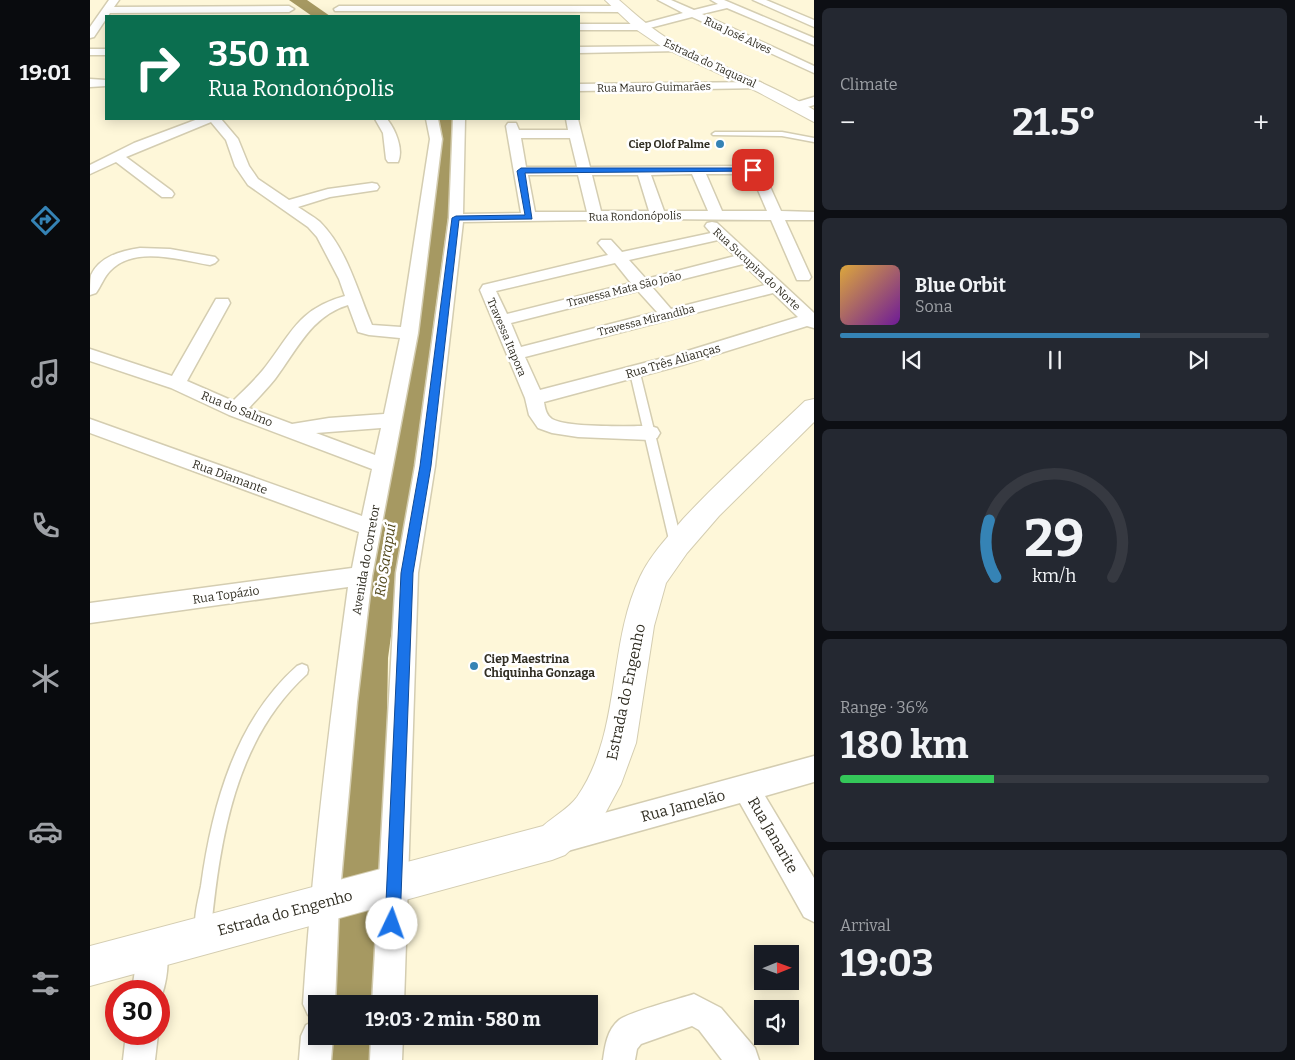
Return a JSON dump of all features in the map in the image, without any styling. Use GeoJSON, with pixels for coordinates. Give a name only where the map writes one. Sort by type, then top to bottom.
{"type":"FeatureCollection","features":[{"type":"Feature","properties":{"kind":"street"},"geometry":{"type":"LineString","coordinates":[[92,32],[114,0]]}},
{"type":"Feature","properties":{"kind":"street"},"geometry":{"type":"LineString","coordinates":[[276,0],[298,15]]}},
{"type":"Feature","properties":{"kind":"street","name":"Rua José Alves"},"geometry":{"type":"LineString","coordinates":[[663,0],[814,70]]}},
{"type":"Feature","properties":{"kind":"street"},"geometry":{"type":"LineString","coordinates":[[716,0],[814,42]]}},
{"type":"Feature","properties":{"kind":"street"},"geometry":{"type":"LineString","coordinates":[[758,0],[814,24]]}},
{"type":"Feature","properties":{"kind":"street"},"geometry":{"type":"LineString","coordinates":[[349,15],[336,7],[616,4]]}},
{"type":"Feature","properties":{"kind":"street","name":"Estrada do Taquaral"},"geometry":{"type":"LineString","coordinates":[[616,4],[642,27],[675,48],[760,86],[798,106],[814,117]]}},
{"type":"Feature","properties":{"kind":"street"},"geometry":{"type":"LineString","coordinates":[[580,27],[642,27],[727,5]]}},
{"type":"Feature","properties":{"kind":"street"},"geometry":{"type":"LineString","coordinates":[[107,10],[289,9]]}},
{"type":"Feature","properties":{"kind":"street"},"geometry":{"type":"LineString","coordinates":[[92,32],[105,29]]}},
{"type":"Feature","properties":{"kind":"street"},"geometry":{"type":"LineString","coordinates":[[580,50],[675,48]]}},
{"type":"Feature","properties":{"kind":"street"},"geometry":{"type":"LineString","coordinates":[[90,52],[105,52]]}},
{"type":"Feature","properties":{"kind":"street"},"geometry":{"type":"LineString","coordinates":[[797,62],[814,57]]}},
{"type":"Feature","properties":{"kind":"street"},"geometry":{"type":"LineString","coordinates":[[90,83],[105,83]]}},
{"type":"Feature","properties":{"kind":"street","name":"Rua Mauro Guimarães"},"geometry":{"type":"LineString","coordinates":[[580,88],[760,86]]}},
{"type":"Feature","properties":{"kind":"street"},"geometry":{"type":"LineString","coordinates":[[798,106],[814,101]]}},
{"type":"Feature","properties":{"kind":"street"},"geometry":{"type":"LineString","coordinates":[[90,170],[116,156],[206,120]]}},
{"type":"Feature","properties":{"kind":"street"},"geometry":{"type":"LineString","coordinates":[[209,120],[232,139],[247,176],[285,206],[313,224],[323,235],[347,279],[364,328],[410,333]]}},
{"type":"Feature","properties":{"kind":"street"},"geometry":{"type":"LineString","coordinates":[[382,120],[390,131],[393,159]]}},
{"type":"Feature","properties":{"kind":"street","name":"Avenida do Corretor"},"geometry":{"type":"LineString","coordinates":[[320,995],[333,900],[345,702],[361,576],[410,333],[436,139],[432,120]]}},
{"type":"Feature","properties":{"kind":"street"},"geometry":{"type":"LineString","coordinates":[[388,995],[386,886],[407,573],[425,466],[456,218],[459,120]]}},
{"type":"Feature","properties":{"kind":"street"},"geometry":{"type":"LineString","coordinates":[[509,130],[524,120]]}},
{"type":"Feature","properties":{"kind":"street"},"geometry":{"type":"LineString","coordinates":[[572,120],[595,216]]}},
{"type":"Feature","properties":{"kind":"street"},"geometry":{"type":"LineString","coordinates":[[509,130],[574,134]]}},
{"type":"Feature","properties":{"kind":"street"},"geometry":{"type":"LineString","coordinates":[[509,130],[521,171],[529,218]]}},
{"type":"Feature","properties":{"kind":"street"},"geometry":{"type":"LineString","coordinates":[[116,156],[167,194]]}},
{"type":"Feature","properties":{"kind":"street"},"geometry":{"type":"LineString","coordinates":[[521,171],[748,169],[756,172],[775,216],[808,277]]}},
{"type":"Feature","properties":{"kind":"street"},"geometry":{"type":"LineString","coordinates":[[643,170],[658,215]]}},
{"type":"Feature","properties":{"kind":"street"},"geometry":{"type":"LineString","coordinates":[[697,170],[717,215]]}},
{"type":"Feature","properties":{"kind":"street"},"geometry":{"type":"LineString","coordinates":[[285,206],[328,193],[372,187]]}},
{"type":"Feature","properties":{"kind":"street","name":"Rua Rondonópolis"},"geometry":{"type":"LineString","coordinates":[[456,218],[658,215],[814,216]]}},
{"type":"Feature","properties":{"kind":"street","name":"Rua Sucupira do Norte"},"geometry":{"type":"LineString","coordinates":[[700,216],[747,258],[812,321]]}},
{"type":"Feature","properties":{"kind":"street","name":"Travessa Itapora"},"geometry":{"type":"LineString","coordinates":[[650,433],[581,430],[552,427],[544,423],[539,417],[534,398],[488,290],[489,288],[721,234]]}},
{"type":"Feature","properties":{"kind":"street"},"geometry":{"type":"LineString","coordinates":[[606,243],[667,314]]}},
{"type":"Feature","properties":{"kind":"street"},"geometry":{"type":"LineString","coordinates":[[90,290],[98,265],[124,255],[145,252],[210,260]]}},
{"type":"Feature","properties":{"kind":"street","name":"Travessa Mata São João"},"geometry":{"type":"LineString","coordinates":[[500,320],[747,258]]}},
{"type":"Feature","properties":{"kind":"street","name":"Travessa Mirandiba"},"geometry":{"type":"LineString","coordinates":[[515,354],[667,314],[772,283],[808,277]]}},
{"type":"Feature","properties":{"kind":"street"},"geometry":{"type":"LineString","coordinates":[[236,410],[268,377],[296,333],[313,316],[335,302],[353,299]]}},
{"type":"Feature","properties":{"kind":"street"},"geometry":{"type":"LineString","coordinates":[[177,384],[222,303]]}},
{"type":"Feature","properties":{"kind":"street","name":"Rua Três Alianças"},"geometry":{"type":"LineString","coordinates":[[534,398],[635,373],[812,321]]}},
{"type":"Feature","properties":{"kind":"street","name":"Rua do Salmo"},"geometry":{"type":"LineString","coordinates":[[90,355],[177,384],[236,410],[384,466]]}},
{"type":"Feature","properties":{"kind":"street","name":"Estrada do Engenho"},"geometry":{"type":"LineString","coordinates":[[90,966],[552,842],[588,811],[604,784],[619,744],[640,626],[653,579],[677,545],[709,509],[814,407]]}},
{"type":"Feature","properties":{"kind":"street"},"geometry":{"type":"LineString","coordinates":[[290,431],[352,421],[392,421]]}},
{"type":"Feature","properties":{"kind":"street","name":"Rua Diamante"},"geometry":{"type":"LineString","coordinates":[[90,426],[371,528]]}},
{"type":"Feature","properties":{"kind":"street","name":"Rua Topázio"},"geometry":{"type":"LineString","coordinates":[[90,613],[361,576]]}},
{"type":"Feature","properties":{"kind":"street","name":"Rua Jamelão"},"geometry":{"type":"LineString","coordinates":[[552,842],[814,769]]}},
{"type":"Feature","properties":{"kind":"street","name":"Rua Janarite"},"geometry":{"type":"LineString","coordinates":[[746,788],[814,907]]}},
{"type":"Feature","properties":{"kind":"street"},"geometry":{"type":"LineString","coordinates":[[149,980],[153,949]]}},
{"type":"Feature","properties":{"kind":"street"},"geometry":{"type":"LineString","coordinates":[[619,1060],[622,1042],[631,1032],[694,1010],[710,1019],[743,1060]]}},
{"type":"Feature","properties":{"kind":"street"},"geometry":{"type":"LineString","coordinates":[[139,1060],[141,1045]]}},
{"type":"Feature","properties":{"kind":"street"},"geometry":{"type":"LineString","coordinates":[[316,1060],[317,1045]]}},
{"type":"Feature","properties":{"kind":"street"},"geometry":{"type":"LineString","coordinates":[[386,1060],[387,1045]]}},
{"type":"Feature","properties":{"kind":"lane"},"geometry":{"type":"LineString","coordinates":[[715,134],[782,134],[814,140]]}},
{"type":"Feature","properties":{"kind":"lane"},"geometry":{"type":"LineString","coordinates":[[635,373],[677,545]]}},
{"type":"Feature","properties":{"kind":"lane"},"geometry":{"type":"LineString","coordinates":[[202,935],[210,867],[221,815],[236,770],[265,712],[277,695],[302,670]]}},
{"type":"Feature","properties":{"kind":"waterway","name":"Rio Sarapuí"},"geometry":{"type":"LineString","coordinates":[[297,0],[320,15]]}},
{"type":"Feature","properties":{"kind":"waterway","name":"Rio Sarapuí"},"geometry":{"type":"LineString","coordinates":[[352,995],[364,832],[370,658],[446,159],[449,127],[446,120]]}},
{"type":"Feature","properties":{"kind":"waterway","name":"Rio Sarapuí"},"geometry":{"type":"LineString","coordinates":[[347,1060],[348,1045]]}},
{"type":"Feature","properties":{"kind":"place","name":"Ciep Olof Palme"},"geometry":{"type":"Point","coordinates":[720,144]}},
{"type":"Feature","properties":{"kind":"place","name":"Ciep Maestrina Chiquinha Gonzaga"},"geometry":{"type":"Point","coordinates":[474,666]}},
{"type":"Feature","properties":{"kind":"route"},"geometry":{"type":"LineString","coordinates":[[392,924],[407,573],[425,466],[456,218],[529,218],[521,171],[753,170]]}}]}
